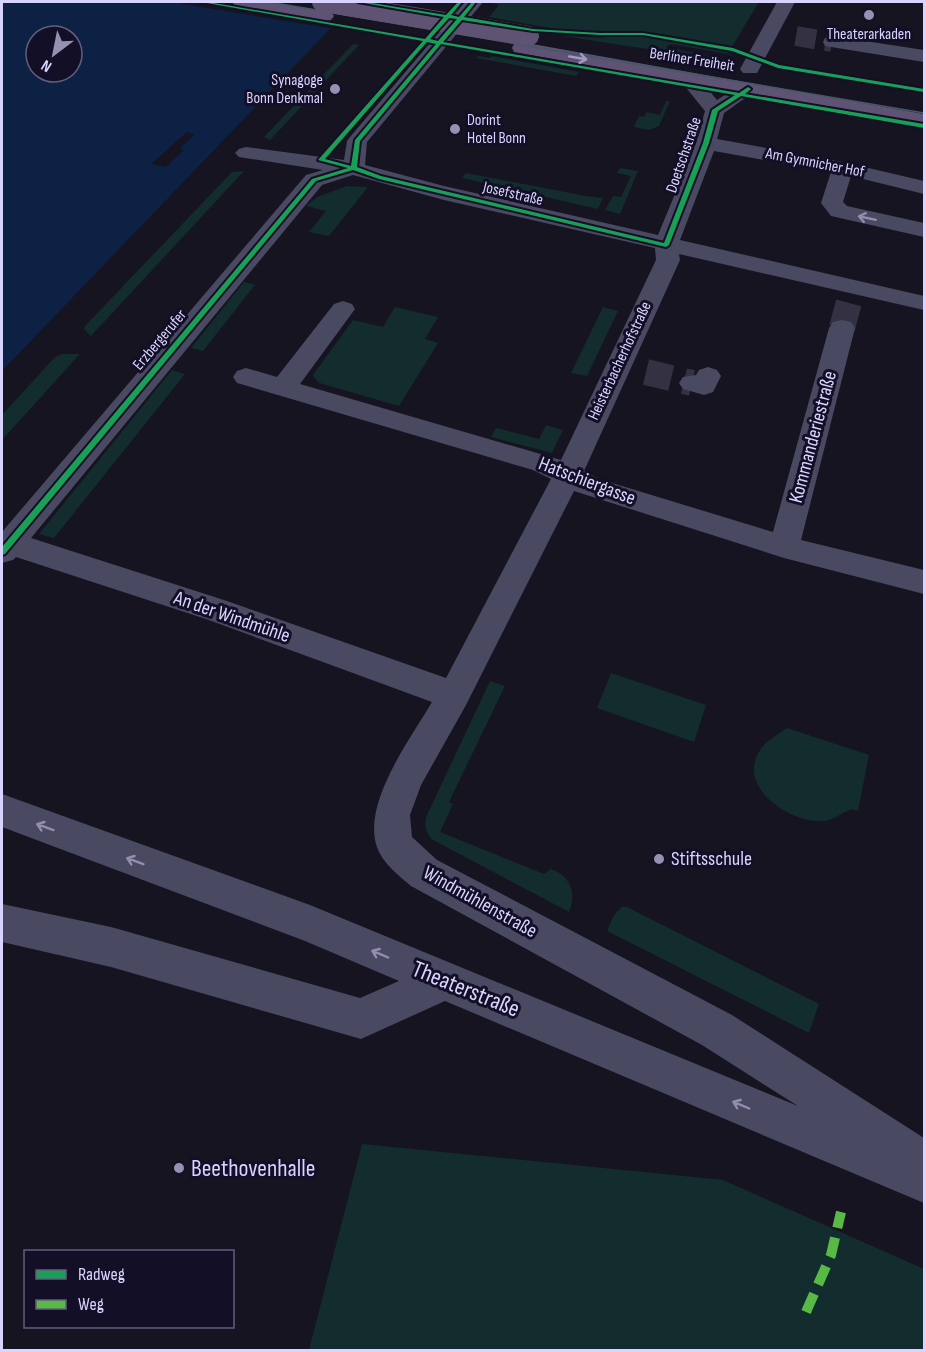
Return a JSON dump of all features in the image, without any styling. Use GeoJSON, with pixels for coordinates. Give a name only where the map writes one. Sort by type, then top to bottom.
{"type":"FeatureCollection","features":[{"type":"Feature","properties":{"kind":"main road"},"geometry":{"type":"LineString","coordinates":[[240,2],[525,42]]}},
{"type":"Feature","properties":{"kind":"main road"},"geometry":{"type":"LineString","coordinates":[[321,2],[525,42]]}},
{"type":"Feature","properties":{"kind":"main road","name":"Berliner Freiheit"},"geometry":{"type":"LineString","coordinates":[[525,42],[689,79],[749,79],[924,120]]}},
{"type":"Feature","properties":{"kind":"main road","name":"Berliner Freiheit"},"geometry":{"type":"LineString","coordinates":[[525,42],[749,79],[924,99]]}},
{"type":"Feature","properties":{"kind":"street"},"geometry":{"type":"LineString","coordinates":[[354,168],[357,141],[474,2]]}},
{"type":"Feature","properties":{"kind":"street"},"geometry":{"type":"LineString","coordinates":[[749,79],[779,33],[786,2]]}},
{"type":"Feature","properties":{"kind":"street"},"geometry":{"type":"LineString","coordinates":[[832,42],[924,56]]}},
{"type":"Feature","properties":{"kind":"street","name":"Doetschstraße"},"geometry":{"type":"LineString","coordinates":[[689,79],[715,110]]}},
{"type":"Feature","properties":{"kind":"street","name":"Doetschstraße"},"geometry":{"type":"LineString","coordinates":[[666,245],[706,143],[715,110],[749,79]]}},
{"type":"Feature","properties":{"kind":"street","name":"Am Gymnicher Hof"},"geometry":{"type":"LineString","coordinates":[[706,143],[843,168],[924,187]]}},
{"type":"Feature","properties":{"kind":"street","name":"Josefstraße"},"geometry":{"type":"LineString","coordinates":[[246,153],[354,168],[390,180],[666,245],[848,306],[924,303]]}},
{"type":"Feature","properties":{"kind":"street","name":"Erzbergerufer"},"geometry":{"type":"LineString","coordinates":[[5,548],[314,180],[354,168]]}},
{"type":"Feature","properties":{"kind":"street"},"geometry":{"type":"LineString","coordinates":[[843,168],[832,203],[839,211],[924,230]]}},
{"type":"Feature","properties":{"kind":"street","name":"Heisterbacherhofstraße"},"geometry":{"type":"LineString","coordinates":[[567,476],[668,260],[666,245]]}},
{"type":"Feature","properties":{"kind":"street","name":"Kommanderiestraße"},"geometry":{"type":"LineString","coordinates":[[784,547],[848,306]]}},
{"type":"Feature","properties":{"kind":"street"},"geometry":{"type":"LineString","coordinates":[[284,387],[343,309]]}},
{"type":"Feature","properties":{"kind":"street"},"geometry":{"type":"LineString","coordinates":[[618,366],[646,372]]}},
{"type":"Feature","properties":{"kind":"street","name":"Hatschiergasse"},"geometry":{"type":"LineString","coordinates":[[246,377],[543,463],[589,486],[784,547],[924,582]]}},
{"type":"Feature","properties":{"kind":"street","name":"Windmühlenstraße"},"geometry":{"type":"LineString","coordinates":[[567,476],[454,695],[406,779],[392,815],[394,843],[405,858],[424,873],[717,1030],[924,1163]]}},
{"type":"Feature","properties":{"kind":"street","name":"An der Windmühle"},"geometry":{"type":"LineString","coordinates":[[5,548],[216,610],[454,695]]}},
{"type":"Feature","properties":{"kind":"street","name":"Theaterstraße"},"geometry":{"type":"LineString","coordinates":[[2,811],[310,924],[443,981],[531,1015],[795,1129],[924,1181]]}},
{"type":"Feature","properties":{"kind":"street"},"geometry":{"type":"LineString","coordinates":[[2,923],[111,947],[361,1019],[443,981]]}},
{"type":"Feature","properties":{"kind":"green space"},"geometry":{"type":"Polygon","coordinates":[[[489,2],[759,2],[728,53],[734,55],[671,44],[666,47],[723,59],[720,60],[562,36],[607,38],[489,17],[499,5],[489,2]]]}},
{"type":"Feature","properties":{"kind":"green space"},"geometry":{"type":"Polygon","coordinates":[[[353,44],[359,45],[270,140],[264,137],[353,44]]]}},
{"type":"Feature","properties":{"kind":"green space"},"geometry":{"type":"Polygon","coordinates":[[[478,56],[490,58],[492,56],[579,72],[576,76],[476,58],[478,56]]]}},
{"type":"Feature","properties":{"kind":"green space"},"geometry":{"type":"Polygon","coordinates":[[[666,101],[670,101],[659,126],[649,130],[634,127],[639,116],[644,117],[647,112],[660,115],[666,101]]]}},
{"type":"Feature","properties":{"kind":"green space"},"geometry":{"type":"Polygon","coordinates":[[[620,168],[638,171],[620,214],[605,210],[613,196],[621,197],[631,176],[617,173],[620,168]]]}},
{"type":"Feature","properties":{"kind":"green space"},"geometry":{"type":"Polygon","coordinates":[[[244,171],[91,336],[84,329],[85,326],[232,172],[244,171]]]}},
{"type":"Feature","properties":{"kind":"green space"},"geometry":{"type":"Polygon","coordinates":[[[466,173],[603,198],[598,209],[462,178],[466,173]]]}},
{"type":"Feature","properties":{"kind":"green space"},"geometry":{"type":"Polygon","coordinates":[[[347,186],[368,187],[329,236],[309,232],[326,211],[306,206],[317,197],[347,186]]]}},
{"type":"Feature","properties":{"kind":"green space"},"geometry":{"type":"Polygon","coordinates":[[[244,282],[255,285],[203,351],[191,348],[244,282]]]}},
{"type":"Feature","properties":{"kind":"green space"},"geometry":{"type":"Polygon","coordinates":[[[395,307],[438,317],[425,339],[438,343],[399,406],[319,383],[313,376],[315,372],[353,320],[383,327],[395,307]]]}},
{"type":"Feature","properties":{"kind":"green space"},"geometry":{"type":"Polygon","coordinates":[[[603,307],[618,311],[587,376],[571,373],[603,307]]]}},
{"type":"Feature","properties":{"kind":"green space"},"geometry":{"type":"Polygon","coordinates":[[[62,354],[80,354],[2,440],[2,415],[54,358],[62,354]]]}},
{"type":"Feature","properties":{"kind":"green space"},"geometry":{"type":"Polygon","coordinates":[[[172,370],[185,374],[54,538],[39,534],[172,370]]]}},
{"type":"Feature","properties":{"kind":"green space"},"geometry":{"type":"Polygon","coordinates":[[[546,425],[563,430],[552,453],[491,437],[496,428],[539,439],[546,425]]]}},
{"type":"Feature","properties":{"kind":"green space"},"geometry":{"type":"Polygon","coordinates":[[[611,673],[706,705],[694,742],[597,708],[611,673]]]}},
{"type":"Feature","properties":{"kind":"green space"},"geometry":{"type":"Polygon","coordinates":[[[490,681],[505,686],[449,802],[453,804],[440,832],[544,874],[551,869],[558,872],[567,880],[572,892],[569,912],[433,840],[426,830],[426,817],[490,681]]]}},
{"type":"Feature","properties":{"kind":"green space"},"geometry":{"type":"Polygon","coordinates":[[[787,728],[869,755],[858,811],[852,809],[826,821],[809,820],[783,810],[761,790],[755,778],[754,765],[759,752],[768,741],[787,728]]]}},
{"type":"Feature","properties":{"kind":"green space"},"geometry":{"type":"Polygon","coordinates":[[[622,907],[627,907],[819,1004],[809,1033],[607,931],[614,915],[622,907]]]}},
{"type":"Feature","properties":{"kind":"green space"},"geometry":{"type":"Polygon","coordinates":[[[362,1144],[723,1180],[924,1269],[924,1350],[309,1350],[362,1144]]]}},
{"type":"Feature","properties":{"kind":"water"},"geometry":{"type":"Polygon","coordinates":[[[2,2],[356,2],[2,371],[2,2]]]}},
{"type":"Feature","properties":{"kind":"pier"},"geometry":{"type":"Polygon","coordinates":[[[171,2],[359,2],[334,29],[171,2]]]}},
{"type":"Feature","properties":{"kind":"pier"},"geometry":{"type":"Polygon","coordinates":[[[187,132],[195,134],[180,148],[184,150],[166,167],[151,164],[187,132]]]}},
{"type":"Feature","properties":{"kind":"tunnel"},"geometry":{"type":"LineString","coordinates":[[796,36],[832,42]]}},
{"type":"Feature","properties":{"kind":"tunnel"},"geometry":{"type":"LineString","coordinates":[[842,328],[849,302]]}},
{"type":"Feature","properties":{"kind":"tunnel"},"geometry":{"type":"LineString","coordinates":[[646,372],[692,383]]}},
{"type":"Feature","properties":{"kind":"tram line"},"geometry":{"type":"LineString","coordinates":[[269,2],[924,113]]}},
{"type":"Feature","properties":{"kind":"marked path"},"geometry":{"type":"LineString","coordinates":[[806,1312],[831,1255],[841,1212]]}},
{"type":"Feature","properties":{"kind":"cycle path"},"geometry":{"type":"LineString","coordinates":[[203,2],[924,126]]}},
{"type":"Feature","properties":{"kind":"cycle path"},"geometry":{"type":"LineString","coordinates":[[360,2],[533,30],[643,34],[733,50],[778,66],[924,91]]}},
{"type":"Feature","properties":{"kind":"cycle path"},"geometry":{"type":"LineString","coordinates":[[460,2],[321,160],[379,177],[666,245],[706,143],[715,110],[748,89]]}},
{"type":"Feature","properties":{"kind":"cycle path"},"geometry":{"type":"LineString","coordinates":[[354,168],[357,141],[474,2]]}},
{"type":"Feature","properties":{"kind":"cycle path"},"geometry":{"type":"LineString","coordinates":[[2,552],[314,180],[351,169]]}},
{"type":"Feature","properties":{"kind":"place","name":"Theaterarkaden"},"geometry":{"type":"Point","coordinates":[869,15]}},
{"type":"Feature","properties":{"kind":"place","name":"Synagoge Bonn Denkmal"},"geometry":{"type":"Point","coordinates":[335,89]}},
{"type":"Feature","properties":{"kind":"place","name":"Dorint Hotel Bonn"},"geometry":{"type":"Point","coordinates":[455,129]}},
{"type":"Feature","properties":{"kind":"place","name":"Stiftsschule"},"geometry":{"type":"Point","coordinates":[659,859]}},
{"type":"Feature","properties":{"kind":"place","name":"Beethovenhalle"},"geometry":{"type":"Point","coordinates":[179,1168]}}]}
